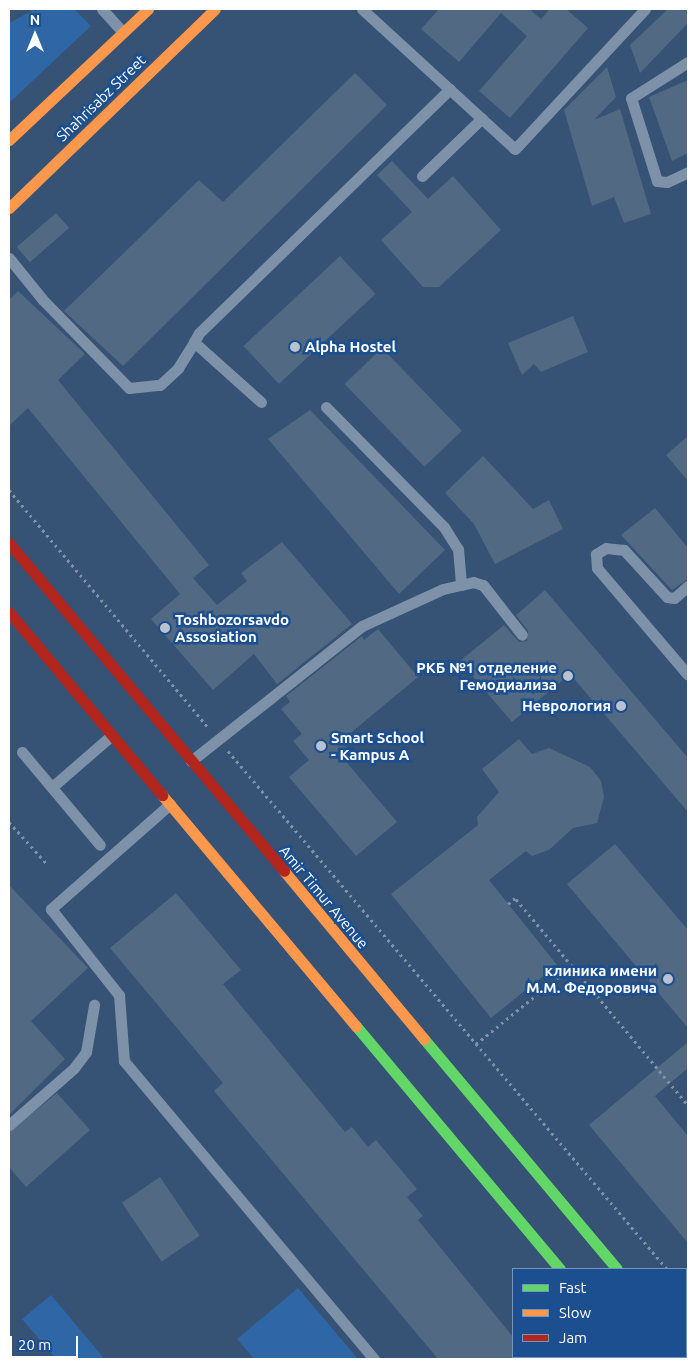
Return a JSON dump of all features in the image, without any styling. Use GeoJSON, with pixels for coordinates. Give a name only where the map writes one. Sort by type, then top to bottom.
{"type":"FeatureCollection","features":[{"type":"Feature","properties":{"kind":"main road"},"geometry":{"type":"LineString","coordinates":[[9,140],[148,9]]}},
{"type":"Feature","properties":{"kind":"main road","name":"Shahrisabz Street"},"geometry":{"type":"LineString","coordinates":[[9,208],[215,9]]}},
{"type":"Feature","properties":{"kind":"main road","name":"Amir Timur Avenue"},"geometry":{"type":"LineString","coordinates":[[9,544],[616,1268]]}},
{"type":"Feature","properties":{"kind":"main road"},"geometry":{"type":"LineString","coordinates":[[10,616],[559,1268]]}},
{"type":"Feature","properties":{"kind":"lane"},"geometry":{"type":"LineString","coordinates":[[102,9],[123,32]]}},
{"type":"Feature","properties":{"kind":"lane"},"geometry":{"type":"LineString","coordinates":[[362,9],[515,149],[645,9]]}},
{"type":"Feature","properties":{"kind":"lane"},"geometry":{"type":"LineString","coordinates":[[688,62],[631,98],[657,181],[667,182],[688,172]]}},
{"type":"Feature","properties":{"kind":"lane"},"geometry":{"type":"LineString","coordinates":[[9,258],[43,300],[129,388],[160,385],[178,368],[194,342],[450,89]]}},
{"type":"Feature","properties":{"kind":"lane"},"geometry":{"type":"LineString","coordinates":[[422,176],[482,118]]}},
{"type":"Feature","properties":{"kind":"lane"},"geometry":{"type":"LineString","coordinates":[[194,342],[260,402]]}},
{"type":"Feature","properties":{"kind":"lane"},"geometry":{"type":"LineString","coordinates":[[326,406],[444,527],[458,549],[461,585]]}},
{"type":"Feature","properties":{"kind":"lane"},"geometry":{"type":"LineString","coordinates":[[688,586],[674,598],[667,597],[624,550],[606,548],[596,554],[598,568],[688,675]]}},
{"type":"Feature","properties":{"kind":"lane"},"geometry":{"type":"LineString","coordinates":[[191,761],[362,626],[461,585],[482,585],[522,635]]}},
{"type":"Feature","properties":{"kind":"lane"},"geometry":{"type":"LineString","coordinates":[[52,787],[112,735]]}},
{"type":"Feature","properties":{"kind":"lane"},"geometry":{"type":"LineString","coordinates":[[22,752],[100,845]]}},
{"type":"Feature","properties":{"kind":"lane"},"geometry":{"type":"LineString","coordinates":[[170,804],[51,909],[119,995],[124,1060],[374,1359]]}},
{"type":"Feature","properties":{"kind":"lane"},"geometry":{"type":"LineString","coordinates":[[9,1125],[74,1068],[86,1052],[94,1005]]}},
{"type":"Feature","properties":{"kind":"path"},"geometry":{"type":"LineString","coordinates":[[9,490],[214,733]]}},
{"type":"Feature","properties":{"kind":"path"},"geometry":{"type":"LineString","coordinates":[[226,748],[666,1268]]}},
{"type":"Feature","properties":{"kind":"path"},"geometry":{"type":"LineString","coordinates":[[9,822],[46,863]]}},
{"type":"Feature","properties":{"kind":"path"},"geometry":{"type":"LineString","coordinates":[[508,904],[515,898],[688,1104]]}},
{"type":"Feature","properties":{"kind":"path"},"geometry":{"type":"LineString","coordinates":[[476,1044],[572,966]]}},
{"type":"Feature","properties":{"kind":"shaded area"},"geometry":{"type":"Polygon","coordinates":[[[35,9],[74,9],[91,26],[9,103],[9,23],[35,9]]]}},
{"type":"Feature","properties":{"kind":"shaded area"},"geometry":{"type":"Polygon","coordinates":[[[298,1288],[358,1359],[254,1359],[237,1339],[298,1288]]]}},
{"type":"Feature","properties":{"kind":"shaded area"},"geometry":{"type":"Polygon","coordinates":[[[51,1295],[103,1357],[101,1359],[56,1359],[22,1319],[51,1295]]]}},
{"type":"Feature","properties":{"kind":"building"},"geometry":{"type":"Polygon","coordinates":[[[439,9],[529,9],[541,19],[550,9],[566,9],[588,28],[510,118],[479,91],[527,36],[501,13],[459,62],[421,29],[439,9]]]}},
{"type":"Feature","properties":{"kind":"building"},"geometry":{"type":"Polygon","coordinates":[[[668,9],[688,9],[688,23],[640,73],[630,45],[668,9]]]}},
{"type":"Feature","properties":{"kind":"building"},"geometry":{"type":"Polygon","coordinates":[[[607,67],[616,97],[594,120],[620,109],[651,214],[624,223],[614,197],[592,206],[564,110],[607,67]]]}},
{"type":"Feature","properties":{"kind":"building"},"geometry":{"type":"Polygon","coordinates":[[[355,73],[387,105],[123,366],[64,311],[199,180],[223,202],[355,73]]]}},
{"type":"Feature","properties":{"kind":"building"},"geometry":{"type":"Polygon","coordinates":[[[688,80],[688,153],[672,161],[649,97],[688,80]]]}},
{"type":"Feature","properties":{"kind":"building"},"geometry":{"type":"Polygon","coordinates":[[[392,161],[428,199],[453,176],[501,230],[439,287],[423,287],[381,240],[412,212],[377,175],[392,161]]]}},
{"type":"Feature","properties":{"kind":"building"},"geometry":{"type":"Polygon","coordinates":[[[56,213],[69,228],[30,262],[17,247],[56,213]]]}},
{"type":"Feature","properties":{"kind":"building"},"geometry":{"type":"Polygon","coordinates":[[[340,256],[375,294],[279,384],[243,346],[340,256]]]}},
{"type":"Feature","properties":{"kind":"building"},"geometry":{"type":"Polygon","coordinates":[[[18,291],[85,354],[58,380],[209,565],[193,578],[217,605],[247,581],[241,573],[282,542],[352,624],[277,684],[254,654],[213,690],[151,619],[180,594],[28,408],[9,426],[9,300],[18,291]]]}},
{"type":"Feature","properties":{"kind":"building"},"geometry":{"type":"Polygon","coordinates":[[[573,316],[588,352],[541,372],[534,364],[522,375],[508,343],[573,316]]]}},
{"type":"Feature","properties":{"kind":"building"},"geometry":{"type":"Polygon","coordinates":[[[382,348],[462,431],[424,467],[345,384],[382,348]]]}},
{"type":"Feature","properties":{"kind":"building"},"geometry":{"type":"Polygon","coordinates":[[[310,410],[445,550],[399,594],[268,439],[310,410]]]}},
{"type":"Feature","properties":{"kind":"building"},"geometry":{"type":"Polygon","coordinates":[[[688,436],[688,481],[666,455],[688,436]]]}},
{"type":"Feature","properties":{"kind":"building"},"geometry":{"type":"Polygon","coordinates":[[[483,456],[533,509],[549,500],[563,529],[495,564],[474,524],[445,493],[483,456]]]}},
{"type":"Feature","properties":{"kind":"building"},"geometry":{"type":"Polygon","coordinates":[[[655,508],[688,548],[688,579],[672,590],[621,535],[655,508]]]}},
{"type":"Feature","properties":{"kind":"building","name":"Неврология"},"geometry":{"type":"Polygon","coordinates":[[[545,590],[688,758],[688,812],[570,674],[512,722],[460,661],[504,625],[519,642],[527,641],[528,631],[516,615],[545,590]]]}},
{"type":"Feature","properties":{"kind":"building","name":"Smart School - Kampus A"},"geometry":{"type":"Polygon","coordinates":[[[378,629],[418,677],[341,741],[350,752],[343,758],[397,822],[356,856],[289,777],[309,760],[293,741],[302,734],[281,709],[290,702],[286,696],[362,636],[364,640],[378,629]]]}},
{"type":"Feature","properties":{"kind":"building"},"geometry":{"type":"Polygon","coordinates":[[[519,739],[532,754],[549,748],[590,767],[601,781],[604,797],[597,823],[573,828],[549,850],[532,856],[526,851],[489,880],[557,965],[491,1018],[391,894],[478,825],[477,817],[499,792],[482,769],[519,739]]]}},
{"type":"Feature","properties":{"kind":"building","name":"клиника имени М.М. Федоровича"},"geometry":{"type":"Polygon","coordinates":[[[615,844],[688,930],[688,1028],[567,884],[615,844]]]}},
{"type":"Feature","properties":{"kind":"building"},"geometry":{"type":"Polygon","coordinates":[[[9,885],[88,968],[31,1021],[65,1059],[9,1115],[9,885]]]}},
{"type":"Feature","properties":{"kind":"building"},"geometry":{"type":"Polygon","coordinates":[[[176,893],[241,970],[223,984],[345,1132],[352,1127],[368,1147],[376,1140],[417,1189],[407,1197],[423,1216],[418,1220],[512,1336],[513,1359],[438,1359],[214,1091],[223,1083],[110,948],[176,893]]]}},
{"type":"Feature","properties":{"kind":"building"},"geometry":{"type":"Polygon","coordinates":[[[688,1042],[688,1068],[655,1096],[688,1136],[688,1243],[589,1125],[688,1042]]]}},
{"type":"Feature","properties":{"kind":"building"},"geometry":{"type":"Polygon","coordinates":[[[57,1093],[90,1130],[26,1187],[9,1167],[9,1132],[57,1093]]]}},
{"type":"Feature","properties":{"kind":"building"},"geometry":{"type":"Polygon","coordinates":[[[160,1177],[200,1236],[162,1262],[122,1203],[160,1177]]]}},
{"type":"Feature","properties":{"kind":"traffic: fast"},"geometry":{"type":"LineString","coordinates":[[356,1026],[559,1268]]}},
{"type":"Feature","properties":{"kind":"traffic: fast"},"geometry":{"type":"LineString","coordinates":[[424,1039],[616,1268]]}},
{"type":"Feature","properties":{"kind":"traffic: slow"},"geometry":{"type":"LineString","coordinates":[[9,140],[148,9]]}},
{"type":"Feature","properties":{"kind":"traffic: slow"},"geometry":{"type":"LineString","coordinates":[[9,208],[215,9]]}},
{"type":"Feature","properties":{"kind":"traffic: slow"},"geometry":{"type":"LineString","coordinates":[[162,795],[356,1026]]}},
{"type":"Feature","properties":{"kind":"traffic: slow"},"geometry":{"type":"LineString","coordinates":[[284,871],[424,1039]]}},
{"type":"Feature","properties":{"kind":"traffic: jam"},"geometry":{"type":"LineString","coordinates":[[9,543],[284,871]]}},
{"type":"Feature","properties":{"kind":"traffic: jam"},"geometry":{"type":"LineString","coordinates":[[9,612],[162,795]]}},
{"type":"Feature","properties":{"kind":"place","name":"Alpha Hostel"},"geometry":{"type":"Point","coordinates":[295,347]}},
{"type":"Feature","properties":{"kind":"place","name":"Toshbozorsavdo Assosiation"},"geometry":{"type":"Point","coordinates":[165,628]}},
{"type":"Feature","properties":{"kind":"place","name":"РКБ №1 отделение Гемодиализа"},"geometry":{"type":"Point","coordinates":[568,676]}},
{"type":"Feature","properties":{"kind":"place","name":"Неврология"},"geometry":{"type":"Point","coordinates":[621,706]}},
{"type":"Feature","properties":{"kind":"place","name":"Smart School - Kampus A"},"geometry":{"type":"Point","coordinates":[321,746]}},
{"type":"Feature","properties":{"kind":"place","name":"клиника имени М.М. Федоровича"},"geometry":{"type":"Point","coordinates":[668,979]}}]}
